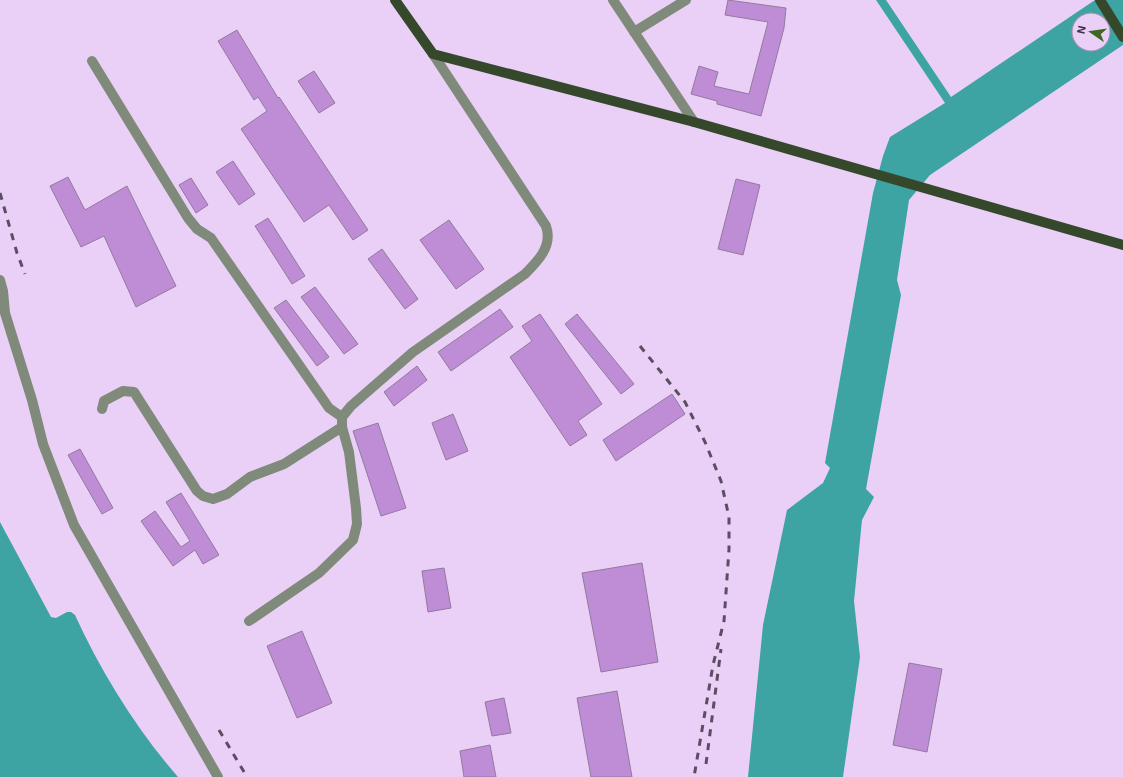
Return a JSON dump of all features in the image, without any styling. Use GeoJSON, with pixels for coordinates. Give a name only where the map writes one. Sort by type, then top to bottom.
{"type":"FeatureCollection","features":[{"type":"Feature","properties":{"kind":"main road"},"geometry":{"type":"LineString","coordinates":[[396,0],[433,54],[694,122],[863,172],[939,192],[1123,245]]}},
{"type":"Feature","properties":{"kind":"main road"},"geometry":{"type":"LineString","coordinates":[[1100,0],[1123,36]]}},
{"type":"Feature","properties":{"kind":"street"},"geometry":{"type":"LineString","coordinates":[[613,0],[694,122]]}},
{"type":"Feature","properties":{"kind":"street"},"geometry":{"type":"LineString","coordinates":[[634,32],[686,0]]}},
{"type":"Feature","properties":{"kind":"street"},"geometry":{"type":"LineString","coordinates":[[102,409],[104,401],[123,391],[134,392],[197,491],[203,496],[213,499],[227,494],[250,477],[284,464],[342,422],[351,406],[413,352],[525,274],[540,259],[547,243],[548,234],[546,226],[433,54]]}},
{"type":"Feature","properties":{"kind":"street"},"geometry":{"type":"LineString","coordinates":[[92,61],[188,218],[198,229],[211,238],[329,408],[342,422],[350,452],[357,524],[353,540],[319,573],[249,621]]}},
{"type":"Feature","properties":{"kind":"street"},"geometry":{"type":"LineString","coordinates":[[0,280],[3,291],[5,313],[32,400],[43,444],[74,525],[218,777]]}},
{"type":"Feature","properties":{"kind":"shaded area"},"geometry":{"type":"Polygon","coordinates":[[[876,0],[886,0],[951,97],[1071,16],[1071,52],[1111,52],[1111,12],[1077,12],[1095,0],[1123,0],[1123,45],[930,175],[909,200],[897,280],[901,295],[866,489],[874,497],[862,520],[854,601],[860,657],[843,777],[748,777],[763,625],[787,510],[823,483],[830,468],[825,463],[873,193],[890,137],[945,103],[876,0]]]}},
{"type":"Feature","properties":{"kind":"shaded area"},"geometry":{"type":"Polygon","coordinates":[[[0,522],[51,617],[56,618],[67,612],[71,612],[75,615],[96,658],[121,700],[148,740],[178,777],[0,777],[0,522]]]}},
{"type":"Feature","properties":{"kind":"building"},"geometry":{"type":"Polygon","coordinates":[[[728,0],[786,8],[784,28],[761,116],[717,104],[717,101],[691,94],[699,66],[718,72],[714,86],[749,94],[768,22],[725,15],[728,0]]]}},
{"type":"Feature","properties":{"kind":"building"},"geometry":{"type":"Polygon","coordinates":[[[237,30],[278,98],[279,97],[368,230],[353,240],[329,205],[304,222],[241,129],[267,111],[258,97],[254,100],[218,41],[237,30]]]}},
{"type":"Feature","properties":{"kind":"building"},"geometry":{"type":"Polygon","coordinates":[[[314,71],[335,103],[319,113],[298,81],[314,71]]]}},
{"type":"Feature","properties":{"kind":"building"},"geometry":{"type":"Polygon","coordinates":[[[233,161],[255,194],[239,205],[216,172],[233,161]]]}},
{"type":"Feature","properties":{"kind":"building"},"geometry":{"type":"Polygon","coordinates":[[[68,177],[85,210],[127,186],[176,286],[136,307],[104,236],[81,247],[50,186],[68,177]]]}},
{"type":"Feature","properties":{"kind":"building"},"geometry":{"type":"Polygon","coordinates":[[[191,178],[208,205],[196,213],[179,185],[191,178]]]}},
{"type":"Feature","properties":{"kind":"building"},"geometry":{"type":"Polygon","coordinates":[[[736,179],[760,185],[743,255],[718,249],[736,179]]]}},
{"type":"Feature","properties":{"kind":"building"},"geometry":{"type":"Polygon","coordinates":[[[268,218],[305,276],[292,284],[255,226],[268,218]]]}},
{"type":"Feature","properties":{"kind":"building"},"geometry":{"type":"Polygon","coordinates":[[[449,220],[484,269],[456,289],[420,240],[449,220]]]}},
{"type":"Feature","properties":{"kind":"building"},"geometry":{"type":"Polygon","coordinates":[[[382,249],[418,299],[405,309],[368,259],[382,249]]]}},
{"type":"Feature","properties":{"kind":"building"},"geometry":{"type":"Polygon","coordinates":[[[315,287],[358,344],[344,354],[301,297],[315,287]]]}},
{"type":"Feature","properties":{"kind":"building"},"geometry":{"type":"Polygon","coordinates":[[[286,300],[329,357],[317,366],[274,308],[286,300]]]}},
{"type":"Feature","properties":{"kind":"building"},"geometry":{"type":"Polygon","coordinates":[[[500,309],[513,327],[451,371],[438,352],[500,309]]]}},
{"type":"Feature","properties":{"kind":"building"},"geometry":{"type":"Polygon","coordinates":[[[540,314],[602,404],[578,421],[587,435],[570,446],[510,357],[532,341],[522,326],[540,314]]]}},
{"type":"Feature","properties":{"kind":"building"},"geometry":{"type":"Polygon","coordinates":[[[577,314],[634,384],[621,394],[565,324],[577,314]]]}},
{"type":"Feature","properties":{"kind":"building"},"geometry":{"type":"Polygon","coordinates":[[[417,366],[427,380],[394,406],[384,392],[417,366]]]}},
{"type":"Feature","properties":{"kind":"building"},"geometry":{"type":"Polygon","coordinates":[[[672,394],[685,414],[616,461],[603,440],[672,394]]]}},
{"type":"Feature","properties":{"kind":"building"},"geometry":{"type":"Polygon","coordinates":[[[453,414],[468,451],[446,460],[432,423],[453,414]]]}},
{"type":"Feature","properties":{"kind":"building"},"geometry":{"type":"Polygon","coordinates":[[[378,423],[406,508],[381,516],[353,431],[378,423]]]}},
{"type":"Feature","properties":{"kind":"building"},"geometry":{"type":"Polygon","coordinates":[[[80,449],[113,508],[102,514],[68,455],[80,449]]]}},
{"type":"Feature","properties":{"kind":"building"},"geometry":{"type":"Polygon","coordinates":[[[181,493],[219,555],[203,564],[195,550],[173,566],[141,521],[155,511],[181,547],[190,541],[166,502],[181,493]]]}},
{"type":"Feature","properties":{"kind":"building"},"geometry":{"type":"Polygon","coordinates":[[[642,563],[658,662],[601,672],[582,573],[642,563]]]}},
{"type":"Feature","properties":{"kind":"building"},"geometry":{"type":"Polygon","coordinates":[[[444,568],[451,608],[428,612],[422,571],[444,568]]]}},
{"type":"Feature","properties":{"kind":"building"},"geometry":{"type":"Polygon","coordinates":[[[302,631],[332,703],[297,718],[267,646],[302,631]]]}},
{"type":"Feature","properties":{"kind":"building"},"geometry":{"type":"Polygon","coordinates":[[[909,663],[942,669],[927,752],[893,745],[909,663]]]}},
{"type":"Feature","properties":{"kind":"building"},"geometry":{"type":"Polygon","coordinates":[[[617,691],[632,777],[591,777],[577,698],[617,691]]]}},
{"type":"Feature","properties":{"kind":"building"},"geometry":{"type":"Polygon","coordinates":[[[504,698],[511,733],[492,736],[485,702],[504,698]]]}},
{"type":"Feature","properties":{"kind":"building"},"geometry":{"type":"Polygon","coordinates":[[[490,745],[496,777],[464,777],[460,751],[490,745]]]}},
{"type":"Feature","properties":{"kind":"railway"},"geometry":{"type":"LineString","coordinates":[[0,193],[17,253],[25,274]]}},
{"type":"Feature","properties":{"kind":"railway"},"geometry":{"type":"LineString","coordinates":[[640,346],[685,402],[705,442],[721,481],[729,517],[729,549],[724,621],[713,665],[694,777]]}},
{"type":"Feature","properties":{"kind":"railway"},"geometry":{"type":"LineString","coordinates":[[706,764],[721,649]]}},
{"type":"Feature","properties":{"kind":"railway"},"geometry":{"type":"LineString","coordinates":[[219,730],[247,777]]}}]}
